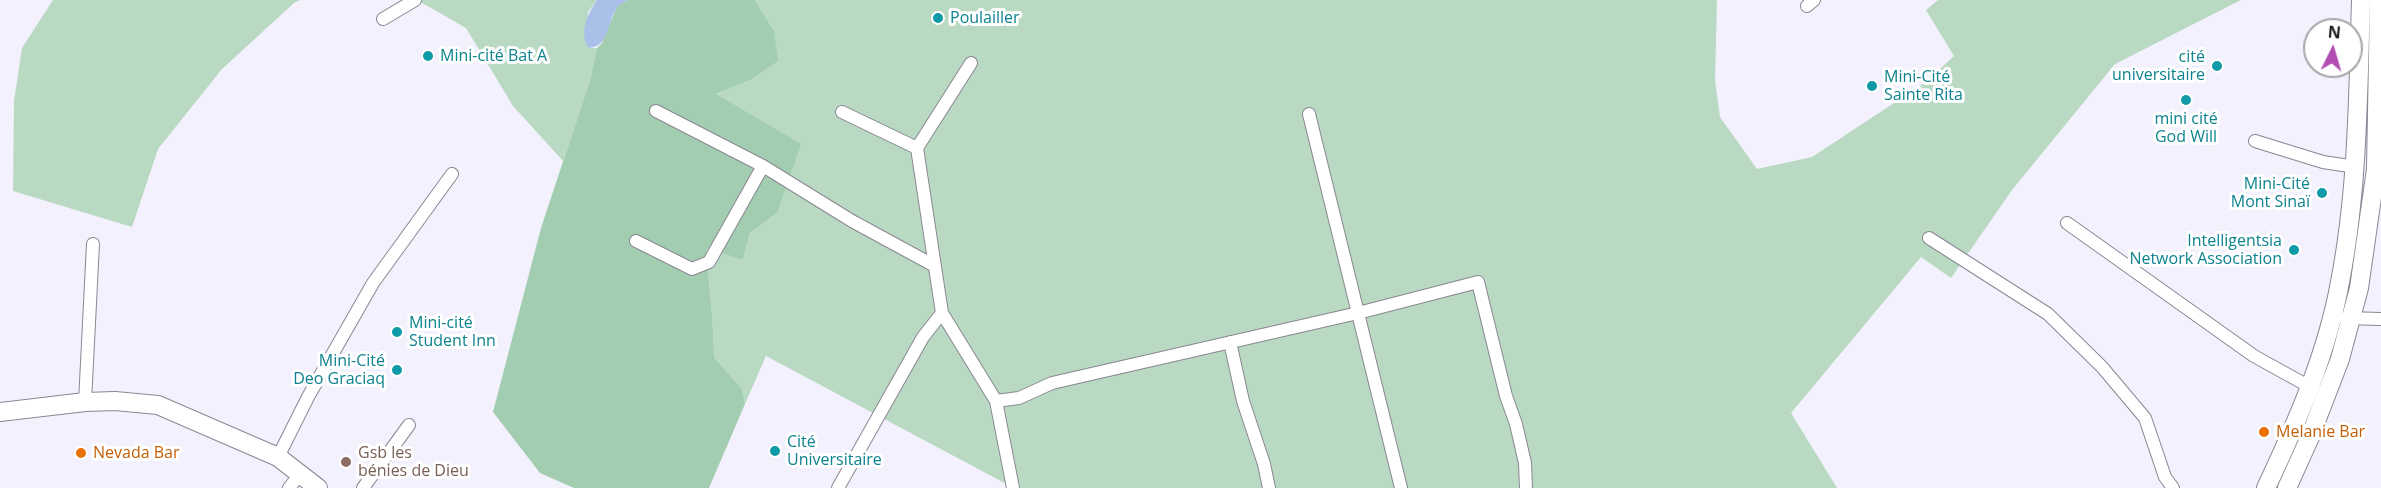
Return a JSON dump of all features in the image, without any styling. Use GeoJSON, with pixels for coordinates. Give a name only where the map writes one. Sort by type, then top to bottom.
{"type":"FeatureCollection","features":[{"type":"Feature","properties":{"kind":"main road"},"geometry":{"type":"LineString","coordinates":[[2266,488],[2294,429],[2322,354],[2340,282],[2356,167],[2361,0]]}},
{"type":"Feature","properties":{"kind":"main road"},"geometry":{"type":"LineString","coordinates":[[2287,488],[2310,437],[2340,359],[2359,288],[2376,169],[2379,0]]}},
{"type":"Feature","properties":{"kind":"main road"},"geometry":{"type":"LineString","coordinates":[[0,412],[85,402],[115,401],[158,405],[278,457],[294,481],[318,488]]}},
{"type":"Feature","properties":{"kind":"street"},"geometry":{"type":"LineString","coordinates":[[383,19],[415,0]]}},
{"type":"Feature","properties":{"kind":"street"},"geometry":{"type":"LineString","coordinates":[[971,63],[917,148],[942,313],[996,401],[1013,488]]}},
{"type":"Feature","properties":{"kind":"street"},"geometry":{"type":"LineString","coordinates":[[656,111],[763,166],[852,221],[933,265]]}},
{"type":"Feature","properties":{"kind":"street"},"geometry":{"type":"LineString","coordinates":[[842,112],[917,148]]}},
{"type":"Feature","properties":{"kind":"street"},"geometry":{"type":"LineString","coordinates":[[1309,114],[1401,488]]}},
{"type":"Feature","properties":{"kind":"street"},"geometry":{"type":"LineString","coordinates":[[2255,141],[2323,162],[2356,167]]}},
{"type":"Feature","properties":{"kind":"street"},"geometry":{"type":"LineString","coordinates":[[636,241],[692,269],[709,262],[763,166]]}},
{"type":"Feature","properties":{"kind":"street"},"geometry":{"type":"LineString","coordinates":[[278,457],[308,398],[373,283],[452,174]]}},
{"type":"Feature","properties":{"kind":"street"},"geometry":{"type":"LineString","coordinates":[[2067,224],[2254,356],[2310,387]]}},
{"type":"Feature","properties":{"kind":"street"},"geometry":{"type":"LineString","coordinates":[[1929,238],[2048,314],[2102,367],[2145,418],[2165,477],[2173,488]]}},
{"type":"Feature","properties":{"kind":"street"},"geometry":{"type":"LineString","coordinates":[[85,402],[93,244]]}},
{"type":"Feature","properties":{"kind":"street"},"geometry":{"type":"LineString","coordinates":[[996,401],[1019,398],[1052,383],[1358,313],[1478,282],[1506,396],[1516,424],[1525,463],[1526,488]]}},
{"type":"Feature","properties":{"kind":"street"},"geometry":{"type":"LineString","coordinates":[[838,488],[922,338],[942,313]]}},
{"type":"Feature","properties":{"kind":"street"},"geometry":{"type":"LineString","coordinates":[[2332,315],[2351,319],[2381,319]]}},
{"type":"Feature","properties":{"kind":"street"},"geometry":{"type":"LineString","coordinates":[[1230,342],[1243,401],[1264,464],[1269,488]]}},
{"type":"Feature","properties":{"kind":"street"},"geometry":{"type":"LineString","coordinates":[[363,488],[409,425]]}},
{"type":"Feature","properties":{"kind":"green space"},"geometry":{"type":"Polygon","coordinates":[[[53,0],[300,0],[222,69],[158,149],[132,227],[13,191],[14,101],[22,48],[53,0]]]}},
{"type":"Feature","properties":{"kind":"green space"},"geometry":{"type":"Polygon","coordinates":[[[417,0],[597,0],[588,12],[589,48],[597,48],[590,80],[563,161],[513,106],[466,28],[417,0]]]}},
{"type":"Feature","properties":{"kind":"green space"},"geometry":{"type":"Polygon","coordinates":[[[628,0],[755,0],[774,31],[778,61],[750,80],[716,94],[801,144],[777,213],[750,233],[743,260],[707,248],[714,357],[742,389],[745,404],[709,488],[574,488],[540,473],[493,412],[541,228],[590,80],[597,48],[602,43],[617,6],[628,0]]]}},
{"type":"Feature","properties":{"kind":"green space"},"geometry":{"type":"Polygon","coordinates":[[[755,0],[1717,0],[1715,80],[1720,117],[1757,169],[1812,157],[1926,82],[1954,56],[1926,10],[1938,0],[2241,0],[2115,64],[2012,190],[1951,278],[1921,257],[1791,413],[1837,488],[1014,488],[766,356],[745,404],[742,389],[714,357],[707,247],[743,260],[750,233],[777,213],[716,94],[750,80],[774,31],[755,0]]]}},
{"type":"Feature","properties":{"kind":"water"},"geometry":{"type":"Polygon","coordinates":[[[597,0],[628,0],[617,8],[604,39],[596,47],[589,48],[584,30],[590,11],[597,0]]]}},
{"type":"Feature","properties":{"kind":"place","name":"Poulailler"},"geometry":{"type":"Point","coordinates":[938,18]}},
{"type":"Feature","properties":{"kind":"place","name":"Mini-cité Bat A"},"geometry":{"type":"Point","coordinates":[428,56]}},
{"type":"Feature","properties":{"kind":"place","name":"cité universitaire"},"geometry":{"type":"Point","coordinates":[2217,66]}},
{"type":"Feature","properties":{"kind":"place","name":"Mini-Cité Sainte Rita"},"geometry":{"type":"Point","coordinates":[1872,86]}},
{"type":"Feature","properties":{"kind":"place","name":"mini cité God Will"},"geometry":{"type":"Point","coordinates":[2186,100]}},
{"type":"Feature","properties":{"kind":"place","name":"Mini-Cité Mont Sinaï"},"geometry":{"type":"Point","coordinates":[2322,193]}},
{"type":"Feature","properties":{"kind":"place","name":"Intelligentsia Network Association"},"geometry":{"type":"Point","coordinates":[2294,250]}},
{"type":"Feature","properties":{"kind":"place","name":"Mini-cité Student Inn"},"geometry":{"type":"Point","coordinates":[397,332]}},
{"type":"Feature","properties":{"kind":"place","name":"Mini-Cité Deo Graciaq"},"geometry":{"type":"Point","coordinates":[397,370]}},
{"type":"Feature","properties":{"kind":"place","name":"Melanie Bar"},"geometry":{"type":"Point","coordinates":[2264,432]}},
{"type":"Feature","properties":{"kind":"place","name":"Cité Universitaire"},"geometry":{"type":"Point","coordinates":[775,451]}},
{"type":"Feature","properties":{"kind":"place","name":"Nevada Bar"},"geometry":{"type":"Point","coordinates":[81,453]}},
{"type":"Feature","properties":{"kind":"place","name":"Gsb les bénies de Dieu"},"geometry":{"type":"Point","coordinates":[346,462]}}]}
